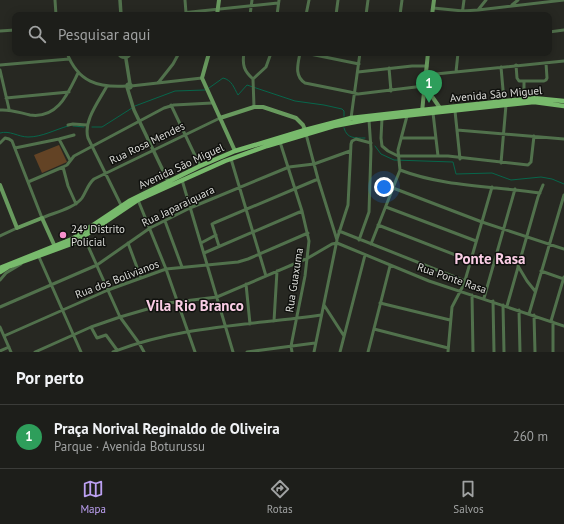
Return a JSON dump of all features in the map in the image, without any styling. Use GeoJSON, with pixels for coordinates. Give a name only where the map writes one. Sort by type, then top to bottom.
{"type":"FeatureCollection","features":[{"type":"Feature","properties":{"kind":"main road"},"geometry":{"type":"LineString","coordinates":[[218,12],[219,0]]}},
{"type":"Feature","properties":{"kind":"main road"},"geometry":{"type":"LineString","coordinates":[[432,12],[434,0]]}},
{"type":"Feature","properties":{"kind":"main road"},"geometry":{"type":"LineString","coordinates":[[208,56],[202,78],[236,155],[225,161]]}},
{"type":"Feature","properties":{"kind":"main road"},"geometry":{"type":"LineString","coordinates":[[422,112],[428,56]]}},
{"type":"Feature","properties":{"kind":"main road"},"geometry":{"type":"LineString","coordinates":[[425,80],[437,111]]}},
{"type":"Feature","properties":{"kind":"main road"},"geometry":{"type":"LineString","coordinates":[[423,96],[427,94],[431,95]]}},
{"type":"Feature","properties":{"kind":"main road","name":"Avenida São Miguel"},"geometry":{"type":"LineString","coordinates":[[0,268],[13,262],[56,249],[78,236],[121,205],[168,181],[235,151],[351,118],[406,116],[422,112],[455,111],[524,99],[540,98],[564,102]]}},
{"type":"Feature","properties":{"kind":"main road","name":"Avenida São Miguel"},"geometry":{"type":"LineString","coordinates":[[0,272],[8,267],[39,257],[84,237],[138,200],[225,161],[306,132],[382,117],[505,103],[538,102],[564,106]]}},
{"type":"Feature","properties":{"kind":"main road","name":"Rua Rosa Mendes"},"geometry":{"type":"LineString","coordinates":[[220,118],[254,107],[271,109],[294,117],[301,122],[306,132]]}},
{"type":"Feature","properties":{"kind":"main road"},"geometry":{"type":"LineString","coordinates":[[0,188],[17,228],[42,218],[56,249]]}},
{"type":"Feature","properties":{"kind":"main road"},"geometry":{"type":"LineString","coordinates":[[118,213],[122,208],[121,205]]}},
{"type":"Feature","properties":{"kind":"street"},"geometry":{"type":"LineString","coordinates":[[55,0],[56,12]]}},
{"type":"Feature","properties":{"kind":"street"},"geometry":{"type":"LineString","coordinates":[[120,0],[121,12]]}},
{"type":"Feature","properties":{"kind":"street"},"geometry":{"type":"LineString","coordinates":[[185,0],[186,12]]}},
{"type":"Feature","properties":{"kind":"street"},"geometry":{"type":"LineString","coordinates":[[251,12],[252,0]]}},
{"type":"Feature","properties":{"kind":"street"},"geometry":{"type":"LineString","coordinates":[[307,12],[309,0]]}},
{"type":"Feature","properties":{"kind":"street"},"geometry":{"type":"LineString","coordinates":[[336,12],[338,0]]}},
{"type":"Feature","properties":{"kind":"street"},"geometry":{"type":"LineString","coordinates":[[366,12],[368,0]]}},
{"type":"Feature","properties":{"kind":"street"},"geometry":{"type":"LineString","coordinates":[[400,12],[402,0]]}},
{"type":"Feature","properties":{"kind":"street"},"geometry":{"type":"LineString","coordinates":[[463,11],[464,0]]}},
{"type":"Feature","properties":{"kind":"street"},"geometry":{"type":"LineString","coordinates":[[478,10],[486,0]]}},
{"type":"Feature","properties":{"kind":"street"},"geometry":{"type":"LineString","coordinates":[[511,6],[518,0]]}},
{"type":"Feature","properties":{"kind":"street"},"geometry":{"type":"LineString","coordinates":[[433,8],[463,11],[564,0]]}},
{"type":"Feature","properties":{"kind":"street"},"geometry":{"type":"LineString","coordinates":[[199,12],[279,2],[277,12]]}},
{"type":"Feature","properties":{"kind":"street"},"geometry":{"type":"LineString","coordinates":[[0,32],[12,30]]}},
{"type":"Feature","properties":{"kind":"street"},"geometry":{"type":"LineString","coordinates":[[552,32],[564,30]]}},
{"type":"Feature","properties":{"kind":"street"},"geometry":{"type":"LineString","coordinates":[[68,56],[78,74],[91,82],[107,86],[129,86],[202,78]]}},
{"type":"Feature","properties":{"kind":"street"},"geometry":{"type":"LineString","coordinates":[[120,56],[125,58],[129,56]]}},
{"type":"Feature","properties":{"kind":"street"},"geometry":{"type":"LineString","coordinates":[[158,83],[177,56]]}},
{"type":"Feature","properties":{"kind":"street"},"geometry":{"type":"LineString","coordinates":[[244,56],[244,69],[253,79],[254,107]]}},
{"type":"Feature","properties":{"kind":"street"},"geometry":{"type":"LineString","coordinates":[[253,79],[266,66],[270,56]]}},
{"type":"Feature","properties":{"kind":"street"},"geometry":{"type":"LineString","coordinates":[[300,56],[297,72],[302,81],[305,83],[354,94],[391,91],[424,86]]}},
{"type":"Feature","properties":{"kind":"street"},"geometry":{"type":"LineString","coordinates":[[320,56],[359,64]]}},
{"type":"Feature","properties":{"kind":"street"},"geometry":{"type":"LineString","coordinates":[[351,118],[360,56]]}},
{"type":"Feature","properties":{"kind":"street"},"geometry":{"type":"LineString","coordinates":[[456,72],[458,56]]}},
{"type":"Feature","properties":{"kind":"street"},"geometry":{"type":"LineString","coordinates":[[125,58],[131,103],[168,181]]}},
{"type":"Feature","properties":{"kind":"street"},"geometry":{"type":"LineString","coordinates":[[0,65],[69,59]]}},
{"type":"Feature","properties":{"kind":"street"},"geometry":{"type":"LineString","coordinates":[[426,75],[564,61]]}},
{"type":"Feature","properties":{"kind":"street"},"geometry":{"type":"LineString","coordinates":[[516,66],[518,80],[524,82],[546,80],[546,63]]}},
{"type":"Feature","properties":{"kind":"street"},"geometry":{"type":"LineString","coordinates":[[358,72],[389,68],[427,66]]}},
{"type":"Feature","properties":{"kind":"street"},"geometry":{"type":"LineString","coordinates":[[501,67],[505,103],[501,163]]}},
{"type":"Feature","properties":{"kind":"street"},"geometry":{"type":"LineString","coordinates":[[389,68],[391,91]]}},
{"type":"Feature","properties":{"kind":"street"},"geometry":{"type":"LineString","coordinates":[[0,70],[9,109]]}},
{"type":"Feature","properties":{"kind":"street"},"geometry":{"type":"LineString","coordinates":[[0,110],[9,109],[31,115],[44,114],[51,111],[60,104],[69,92],[78,74]]}},
{"type":"Feature","properties":{"kind":"street"},"geometry":{"type":"LineString","coordinates":[[524,82],[524,99]]}},
{"type":"Feature","properties":{"kind":"street"},"geometry":{"type":"LineString","coordinates":[[107,86],[91,116],[87,135],[121,205]]}},
{"type":"Feature","properties":{"kind":"street"},"geometry":{"type":"LineString","coordinates":[[6,98],[69,92]]}},
{"type":"Feature","properties":{"kind":"street"},"geometry":{"type":"LineString","coordinates":[[28,182],[63,168],[74,156],[170,105],[212,103]]}},
{"type":"Feature","properties":{"kind":"street"},"geometry":{"type":"LineString","coordinates":[[170,105],[200,166]]}},
{"type":"Feature","properties":{"kind":"street"},"geometry":{"type":"LineString","coordinates":[[437,111],[436,138],[438,156]]}},
{"type":"Feature","properties":{"kind":"street"},"geometry":{"type":"LineString","coordinates":[[455,111],[460,159]]}},
{"type":"Feature","properties":{"kind":"street"},"geometry":{"type":"LineString","coordinates":[[371,244],[400,170],[398,150],[406,116]]}},
{"type":"Feature","properties":{"kind":"street"},"geometry":{"type":"LineString","coordinates":[[359,240],[370,212],[376,140],[382,117]]}},
{"type":"Feature","properties":{"kind":"street","name":"Rua Rosa Mendes"},"geometry":{"type":"LineString","coordinates":[[76,204],[82,198],[91,181],[220,118]]}},
{"type":"Feature","properties":{"kind":"street"},"geometry":{"type":"LineString","coordinates":[[369,120],[376,140],[384,149],[399,156],[438,156],[528,165],[531,162],[534,136]]}},
{"type":"Feature","properties":{"kind":"street"},"geometry":{"type":"LineString","coordinates":[[68,125],[88,125]]}},
{"type":"Feature","properties":{"kind":"street"},"geometry":{"type":"LineString","coordinates":[[457,130],[564,139]]}},
{"type":"Feature","properties":{"kind":"street"},"geometry":{"type":"LineString","coordinates":[[306,132],[318,179],[337,241]]}},
{"type":"Feature","properties":{"kind":"street"},"geometry":{"type":"LineString","coordinates":[[14,148],[74,135]]}},
{"type":"Feature","properties":{"kind":"street"},"geometry":{"type":"LineString","coordinates":[[402,138],[436,138]]}},
{"type":"Feature","properties":{"kind":"street"},"geometry":{"type":"LineString","coordinates":[[0,143],[4,139],[9,139],[12,141],[42,218],[76,204],[68,186],[63,168]]}},
{"type":"Feature","properties":{"kind":"street"},"geometry":{"type":"LineString","coordinates":[[59,139],[70,160]]}},
{"type":"Feature","properties":{"kind":"street"},"geometry":{"type":"LineString","coordinates":[[314,352],[339,231],[348,205],[351,144],[354,140],[359,139],[376,140]]}},
{"type":"Feature","properties":{"kind":"street","name":"Rua Guaxuma"},"geometry":{"type":"LineString","coordinates":[[280,142],[302,211],[309,241],[308,258],[291,346],[292,352]]}},
{"type":"Feature","properties":{"kind":"street","name":"Rua Japaraiquara"},"geometry":{"type":"LineString","coordinates":[[0,307],[97,265],[150,228],[190,208],[289,167],[314,164],[350,151]]}},
{"type":"Feature","properties":{"kind":"street"},"geometry":{"type":"LineString","coordinates":[[231,159],[266,276]]}},
{"type":"Feature","properties":{"kind":"street"},"geometry":{"type":"LineString","coordinates":[[400,170],[438,181],[540,193]]}},
{"type":"Feature","properties":{"kind":"street"},"geometry":{"type":"LineString","coordinates":[[219,246],[213,224],[318,179]]}},
{"type":"Feature","properties":{"kind":"street"},"geometry":{"type":"LineString","coordinates":[[182,180],[233,352]]}},
{"type":"Feature","properties":{"kind":"street"},"geometry":{"type":"LineString","coordinates":[[504,352],[505,305],[543,185]]}},
{"type":"Feature","properties":{"kind":"street"},"geometry":{"type":"LineString","coordinates":[[448,352],[452,307],[461,292],[465,281],[492,187]]}},
{"type":"Feature","properties":{"kind":"street"},"geometry":{"type":"LineString","coordinates":[[393,188],[504,230],[527,236],[564,249]]}},
{"type":"Feature","properties":{"kind":"street"},"geometry":{"type":"LineString","coordinates":[[484,298],[515,189]]}},
{"type":"Feature","properties":{"kind":"street"},"geometry":{"type":"LineString","coordinates":[[529,314],[564,195]]}},
{"type":"Feature","properties":{"kind":"street"},"geometry":{"type":"LineString","coordinates":[[138,200],[166,269],[195,352]]}},
{"type":"Feature","properties":{"kind":"street"},"geometry":{"type":"LineString","coordinates":[[386,207],[476,242]]}},
{"type":"Feature","properties":{"kind":"street"},"geometry":{"type":"LineString","coordinates":[[204,253],[302,211]]}},
{"type":"Feature","properties":{"kind":"street"},"geometry":{"type":"LineString","coordinates":[[165,221],[182,267]]}},
{"type":"Feature","properties":{"kind":"street"},"geometry":{"type":"LineString","coordinates":[[378,226],[471,262]]}},
{"type":"Feature","properties":{"kind":"street"},"geometry":{"type":"LineString","coordinates":[[0,236],[17,228]]}},
{"type":"Feature","properties":{"kind":"street"},"geometry":{"type":"LineString","coordinates":[[339,231],[465,281]]}},
{"type":"Feature","properties":{"kind":"street","name":"Rua dos Bolivianos"},"geometry":{"type":"LineString","coordinates":[[4,336],[108,290],[166,269],[238,262],[308,233]]}},
{"type":"Feature","properties":{"kind":"street"},"geometry":{"type":"LineString","coordinates":[[201,243],[216,235]]}},
{"type":"Feature","properties":{"kind":"street"},"geometry":{"type":"LineString","coordinates":[[84,237],[120,317],[144,352]]}},
{"type":"Feature","properties":{"kind":"street"},"geometry":{"type":"LineString","coordinates":[[35,352],[91,327],[120,317],[150,308],[178,302],[217,297],[308,258],[337,241]]}},
{"type":"Feature","properties":{"kind":"street","name":"Rua Ponte Rasa"},"geometry":{"type":"LineString","coordinates":[[337,241],[390,266],[461,292],[484,298],[564,326]]}},
{"type":"Feature","properties":{"kind":"street"},"geometry":{"type":"LineString","coordinates":[[128,243],[141,278]]}},
{"type":"Feature","properties":{"kind":"street"},"geometry":{"type":"LineString","coordinates":[[340,352],[365,255]]}},
{"type":"Feature","properties":{"kind":"street"},"geometry":{"type":"LineString","coordinates":[[39,257],[81,352]]}},
{"type":"Feature","properties":{"kind":"street","name":"Avenida São Miguel"},"geometry":{"type":"LineString","coordinates":[[0,280],[10,270],[26,261]]}},
{"type":"Feature","properties":{"kind":"street"},"geometry":{"type":"LineString","coordinates":[[368,352],[390,266]]}},
{"type":"Feature","properties":{"kind":"street"},"geometry":{"type":"LineString","coordinates":[[518,266],[527,282],[535,291]]}},
{"type":"Feature","properties":{"kind":"street"},"geometry":{"type":"LineString","coordinates":[[274,321],[277,271]]}},
{"type":"Feature","properties":{"kind":"street"},"geometry":{"type":"LineString","coordinates":[[541,271],[564,279],[552,322],[553,352]]}},
{"type":"Feature","properties":{"kind":"street"},"geometry":{"type":"LineString","coordinates":[[246,284],[250,324]]}},
{"type":"Feature","properties":{"kind":"street"},"geometry":{"type":"LineString","coordinates":[[472,295],[473,352]]}},
{"type":"Feature","properties":{"kind":"street"},"geometry":{"type":"LineString","coordinates":[[493,302],[494,352]]}},
{"type":"Feature","properties":{"kind":"street"},"geometry":{"type":"LineString","coordinates":[[380,303],[450,320]]}},
{"type":"Feature","properties":{"kind":"street"},"geometry":{"type":"LineString","coordinates":[[324,305],[344,336]]}},
{"type":"Feature","properties":{"kind":"street"},"geometry":{"type":"LineString","coordinates":[[519,310],[520,352]]}},
{"type":"Feature","properties":{"kind":"street"},"geometry":{"type":"LineString","coordinates":[[113,352],[165,335],[321,315]]}},
{"type":"Feature","properties":{"kind":"street"},"geometry":{"type":"LineString","coordinates":[[534,315],[535,352]]}},
{"type":"Feature","properties":{"kind":"street"},"geometry":{"type":"LineString","coordinates":[[0,327],[11,352]]}},
{"type":"Feature","properties":{"kind":"street"},"geometry":{"type":"LineString","coordinates":[[91,327],[98,338],[106,335],[117,350]]}},
{"type":"Feature","properties":{"kind":"street"},"geometry":{"type":"LineString","coordinates":[[374,329],[448,348]]}},
{"type":"Feature","properties":{"kind":"street"},"geometry":{"type":"LineString","coordinates":[[247,352],[269,351],[315,343]]}},
{"type":"Feature","properties":{"kind":"street"},"geometry":{"type":"LineString","coordinates":[[0,351],[9,347]]}},
{"type":"Feature","properties":{"kind":"shaded area"},"geometry":{"type":"Polygon","coordinates":[[[59,145],[67,162],[42,173],[34,155],[59,145]]]}},
{"type":"Feature","properties":{"kind":"waterway"},"geometry":{"type":"LineString","coordinates":[[209,88],[223,78],[231,82],[238,95],[247,85],[295,101],[342,109],[344,111],[344,116]]}},
{"type":"Feature","properties":{"kind":"waterway"},"geometry":{"type":"LineString","coordinates":[[135,106],[175,91],[205,90]]}},
{"type":"Feature","properties":{"kind":"waterway"},"geometry":{"type":"LineString","coordinates":[[92,127],[102,127],[132,108]]}},
{"type":"Feature","properties":{"kind":"waterway"},"geometry":{"type":"LineString","coordinates":[[0,133],[7,132],[24,137],[33,137],[68,126]]}},
{"type":"Feature","properties":{"kind":"waterway"},"geometry":{"type":"LineString","coordinates":[[73,126],[84,127]]}},
{"type":"Feature","properties":{"kind":"waterway"},"geometry":{"type":"LineString","coordinates":[[344,128],[345,132],[349,136],[355,138],[365,138]]}},
{"type":"Feature","properties":{"kind":"waterway"},"geometry":{"type":"LineString","coordinates":[[375,146],[381,154],[394,160],[453,162],[456,174],[492,173],[511,180],[541,177],[552,179],[564,184]]}},
{"type":"Feature","properties":{"kind":"place","name":"Praça Norival Reginaldo de Oliveira"},"geometry":{"type":"Point","coordinates":[429,103]}},
{"type":"Feature","properties":{"kind":"place","name":"24º Distrito Policial"},"geometry":{"type":"Point","coordinates":[63,235]}},
{"type":"Feature","properties":{"kind":"district","name":"Ponte Rasa"},"geometry":{"type":"Point","coordinates":[490,258]}},
{"type":"Feature","properties":{"kind":"district","name":"Vila Rio Branco"},"geometry":{"type":"Point","coordinates":[195,305]}}]}
